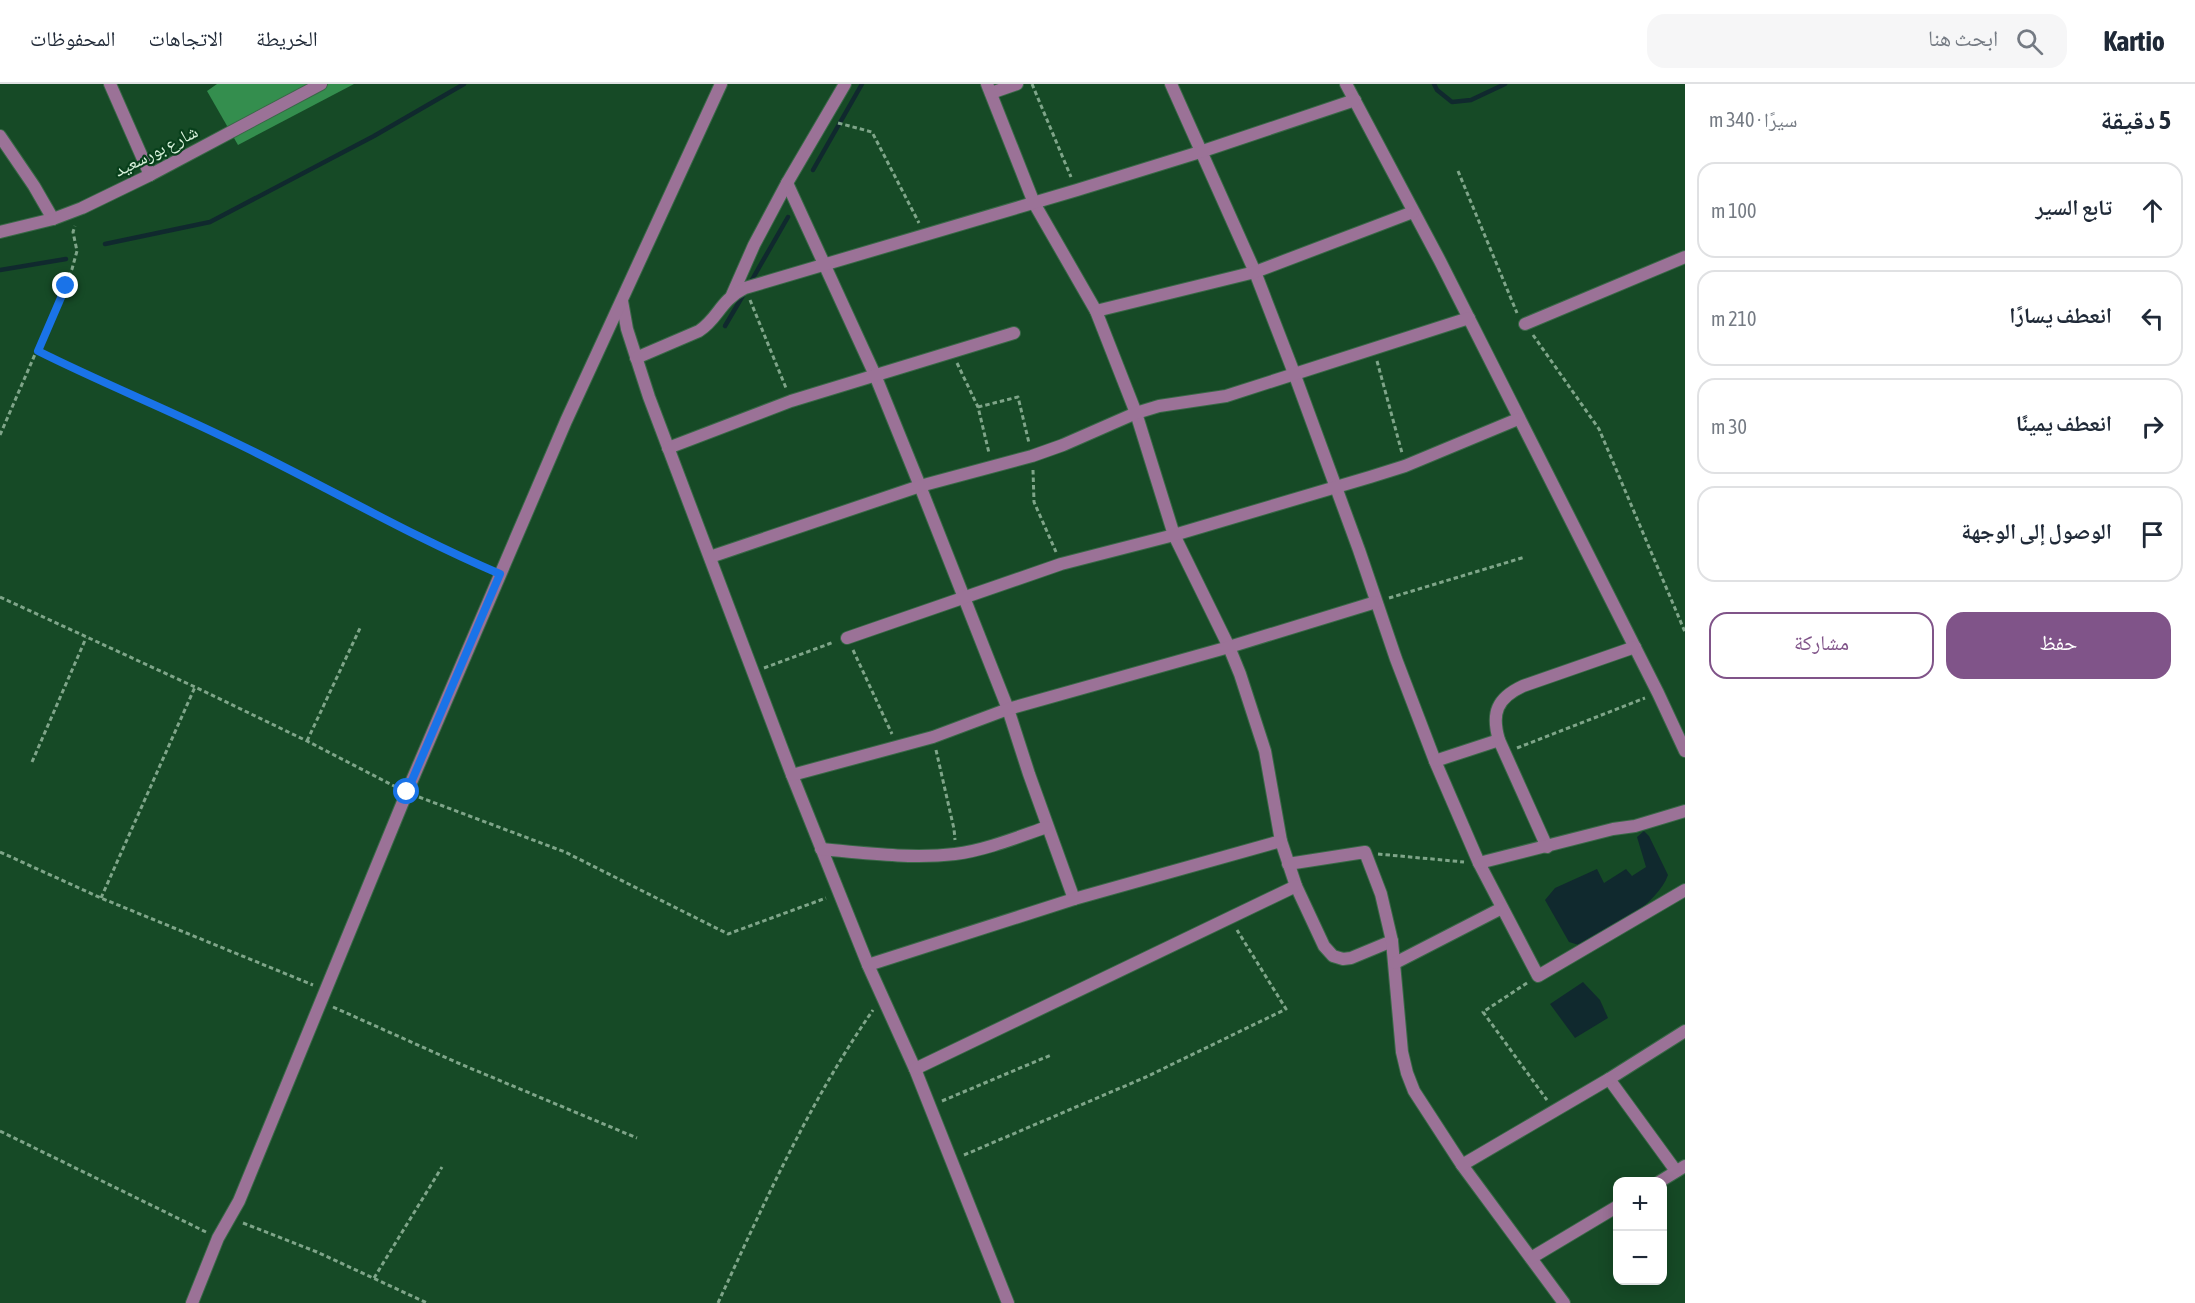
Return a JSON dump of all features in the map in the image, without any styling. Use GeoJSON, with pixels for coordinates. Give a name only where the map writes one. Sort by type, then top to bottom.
{"type":"FeatureCollection","features":[{"type":"Feature","properties":{"kind":"street"},"geometry":{"type":"LineString","coordinates":[[110,84],[150,175]]}},
{"type":"Feature","properties":{"kind":"street","name":"شارع بورسعيد"},"geometry":{"type":"LineString","coordinates":[[0,232],[53,219],[82,208],[150,175],[321,84]]}},
{"type":"Feature","properties":{"kind":"street"},"geometry":{"type":"LineString","coordinates":[[192,1303],[323,996],[402,790],[500,574],[566,421],[721,84]]}},
{"type":"Feature","properties":{"kind":"street"},"geometry":{"type":"LineString","coordinates":[[636,358],[699,331],[732,295],[754,245],[844,84]]}},
{"type":"Feature","properties":{"kind":"street"},"geometry":{"type":"LineString","coordinates":[[1017,84],[989,88],[1034,203],[1096,311],[1136,413],[1174,534],[1229,647],[1265,751],[1281,841],[1296,886],[1324,946],[1333,956],[1351,957],[1392,941]]}},
{"type":"Feature","properties":{"kind":"street"},"geometry":{"type":"LineString","coordinates":[[1171,84],[1255,272],[1435,761],[1479,863],[1538,976],[1685,890]]}},
{"type":"Feature","properties":{"kind":"street"},"geometry":{"type":"LineString","coordinates":[[1346,84],[1469,318],[1685,751]]}},
{"type":"Feature","properties":{"kind":"street"},"geometry":{"type":"LineString","coordinates":[[732,295],[745,288],[1200,152],[1355,100]]}},
{"type":"Feature","properties":{"kind":"street"},"geometry":{"type":"LineString","coordinates":[[0,136],[53,219]]}},
{"type":"Feature","properties":{"kind":"street"},"geometry":{"type":"LineString","coordinates":[[787,183],[875,375],[920,486],[1008,709],[1047,827],[1074,899]]}},
{"type":"Feature","properties":{"kind":"street"},"geometry":{"type":"LineString","coordinates":[[1096,311],[1255,272],[1413,212]]}},
{"type":"Feature","properties":{"kind":"street"},"geometry":{"type":"LineString","coordinates":[[1525,324],[1685,256]]}},
{"type":"Feature","properties":{"kind":"street"},"geometry":{"type":"LineString","coordinates":[[622,301],[636,358],[668,448],[792,775],[868,965],[915,1069],[1008,1303]]}},
{"type":"Feature","properties":{"kind":"street"},"geometry":{"type":"LineString","coordinates":[[710,557],[920,486],[1032,456],[1088,436],[1136,413],[1160,406],[1226,396],[1469,318]]}},
{"type":"Feature","properties":{"kind":"street"},"geometry":{"type":"LineString","coordinates":[[668,448],[791,401],[1014,333]]}},
{"type":"Feature","properties":{"kind":"street"},"geometry":{"type":"LineString","coordinates":[[847,638],[1061,564],[1174,534],[1405,466],[1518,419]]}},
{"type":"Feature","properties":{"kind":"street"},"geometry":{"type":"LineString","coordinates":[[792,775],[933,737],[1008,709],[1229,647],[1376,602]]}},
{"type":"Feature","properties":{"kind":"street"},"geometry":{"type":"LineString","coordinates":[[1547,847],[1499,740],[1495,715],[1500,703],[1510,692],[1545,677],[1635,647]]}},
{"type":"Feature","properties":{"kind":"street"},"geometry":{"type":"LineString","coordinates":[[1435,761],[1499,740]]}},
{"type":"Feature","properties":{"kind":"street"},"geometry":{"type":"LineString","coordinates":[[1479,863],[1613,829],[1635,826],[1685,811]]}},
{"type":"Feature","properties":{"kind":"street"},"geometry":{"type":"LineString","coordinates":[[821,849],[888,854],[956,854],[1047,827]]}},
{"type":"Feature","properties":{"kind":"street"},"geometry":{"type":"LineString","coordinates":[[868,965],[1074,899],[1281,841]]}},
{"type":"Feature","properties":{"kind":"street"},"geometry":{"type":"LineString","coordinates":[[1288,864],[1365,852],[1381,894],[1392,941],[1402,1052],[1414,1091],[1462,1165],[1564,1303]]}},
{"type":"Feature","properties":{"kind":"street"},"geometry":{"type":"LineString","coordinates":[[915,1069],[1296,886]]}},
{"type":"Feature","properties":{"kind":"street"},"geometry":{"type":"LineString","coordinates":[[1395,963],[1502,908]]}},
{"type":"Feature","properties":{"kind":"street"},"geometry":{"type":"LineString","coordinates":[[1462,1165],[1609,1079],[1685,1031]]}},
{"type":"Feature","properties":{"kind":"street"},"geometry":{"type":"LineString","coordinates":[[1609,1079],[1681,1169],[1667,1177]]}},
{"type":"Feature","properties":{"kind":"street"},"geometry":{"type":"LineString","coordinates":[[1531,1258],[1613,1208]]}},
{"type":"Feature","properties":{"kind":"path"},"geometry":{"type":"LineString","coordinates":[[1032,84],[1077,190]]}},
{"type":"Feature","properties":{"kind":"path"},"geometry":{"type":"LineString","coordinates":[[825,120],[872,132],[924,234]]}},
{"type":"Feature","properties":{"kind":"path"},"geometry":{"type":"LineString","coordinates":[[1458,171],[1516,311],[1599,429],[1685,632]]}},
{"type":"Feature","properties":{"kind":"path"},"geometry":{"type":"LineString","coordinates":[[0,435],[38,351],[75,260],[77,251],[73,232],[82,208]]}},
{"type":"Feature","properties":{"kind":"path"},"geometry":{"type":"LineString","coordinates":[[745,288],[791,401]]}},
{"type":"Feature","properties":{"kind":"path"},"geometry":{"type":"LineString","coordinates":[[1374,348],[1405,466]]}},
{"type":"Feature","properties":{"kind":"path"},"geometry":{"type":"LineString","coordinates":[[38,351],[231,440],[348,502],[500,574]]}},
{"type":"Feature","properties":{"kind":"path"},"geometry":{"type":"LineString","coordinates":[[951,351],[978,407],[992,467]]}},
{"type":"Feature","properties":{"kind":"path"},"geometry":{"type":"LineString","coordinates":[[978,407],[1017,397],[1032,456],[1034,502],[1061,564]]}},
{"type":"Feature","properties":{"kind":"path"},"geometry":{"type":"LineString","coordinates":[[1376,602],[1525,557]]}},
{"type":"Feature","properties":{"kind":"path"},"geometry":{"type":"LineString","coordinates":[[0,597],[195,687],[402,790],[565,852],[728,934],[840,893]]}},
{"type":"Feature","properties":{"kind":"path"},"geometry":{"type":"LineString","coordinates":[[307,741],[361,626]]}},
{"type":"Feature","properties":{"kind":"path"},"geometry":{"type":"LineString","coordinates":[[32,762],[86,638]]}},
{"type":"Feature","properties":{"kind":"path"},"geometry":{"type":"LineString","coordinates":[[753,673],[847,638],[898,746]]}},
{"type":"Feature","properties":{"kind":"path"},"geometry":{"type":"LineString","coordinates":[[101,898],[195,687]]}},
{"type":"Feature","properties":{"kind":"path"},"geometry":{"type":"LineString","coordinates":[[1505,752],[1658,693]]}},
{"type":"Feature","properties":{"kind":"path"},"geometry":{"type":"LineString","coordinates":[[933,737],[954,829],[956,854]]}},
{"type":"Feature","properties":{"kind":"path"},"geometry":{"type":"LineString","coordinates":[[0,852],[323,996],[458,1063],[637,1138]]}},
{"type":"Feature","properties":{"kind":"path"},"geometry":{"type":"LineString","coordinates":[[1365,852],[1479,863]]}},
{"type":"Feature","properties":{"kind":"path"},"geometry":{"type":"LineString","coordinates":[[952,1161],[1146,1077],[1286,1009],[1230,919]]}},
{"type":"Feature","properties":{"kind":"path"},"geometry":{"type":"LineString","coordinates":[[1538,976],[1483,1012],[1554,1111]]}},
{"type":"Feature","properties":{"kind":"path"},"geometry":{"type":"LineString","coordinates":[[718,1303],[806,1121],[853,1039],[882,996]]}},
{"type":"Feature","properties":{"kind":"path"},"geometry":{"type":"LineString","coordinates":[[930,1106],[1051,1055]]}},
{"type":"Feature","properties":{"kind":"path"},"geometry":{"type":"LineString","coordinates":[[0,1131],[218,1238]]}},
{"type":"Feature","properties":{"kind":"path"},"geometry":{"type":"LineString","coordinates":[[374,1278],[442,1167]]}},
{"type":"Feature","properties":{"kind":"path"},"geometry":{"type":"LineString","coordinates":[[230,1217],[428,1303]]}},
{"type":"Feature","properties":{"kind":"green space"},"geometry":{"type":"Polygon","coordinates":[[[217,84],[354,84],[238,145],[207,91],[217,84]]]}},
{"type":"Feature","properties":{"kind":"water"},"geometry":{"type":"Polygon","coordinates":[[[1644,831],[1649,836],[1668,875],[1663,886],[1644,907],[1605,933],[1582,946],[1569,942],[1545,900],[1555,888],[1597,869],[1604,883],[1626,869],[1632,876],[1646,867],[1637,837],[1644,831]]]}},
{"type":"Feature","properties":{"kind":"water"},"geometry":{"type":"Polygon","coordinates":[[[1583,982],[1600,1000],[1608,1018],[1575,1038],[1550,1004],[1583,982]]]}},
{"type":"Feature","properties":{"kind":"waterway"},"geometry":{"type":"LineString","coordinates":[[105,244],[210,222],[374,136],[464,84]]}},
{"type":"Feature","properties":{"kind":"waterway"},"geometry":{"type":"LineString","coordinates":[[813,170],[862,84]]}},
{"type":"Feature","properties":{"kind":"waterway"},"geometry":{"type":"LineString","coordinates":[[1434,84],[1437,90],[1452,102],[1471,100],[1505,84]]}},
{"type":"Feature","properties":{"kind":"waterway"},"geometry":{"type":"LineString","coordinates":[[749,285],[788,217]]}},
{"type":"Feature","properties":{"kind":"waterway"},"geometry":{"type":"LineString","coordinates":[[0,270],[66,259]]}},
{"type":"Feature","properties":{"kind":"waterway"},"geometry":{"type":"LineString","coordinates":[[725,326],[745,292]]}},
{"type":"Feature","properties":{"kind":"route"},"geometry":{"type":"LineString","coordinates":[[66,286],[38,351],[231,440],[348,502],[500,574],[407,792]]}}]}
